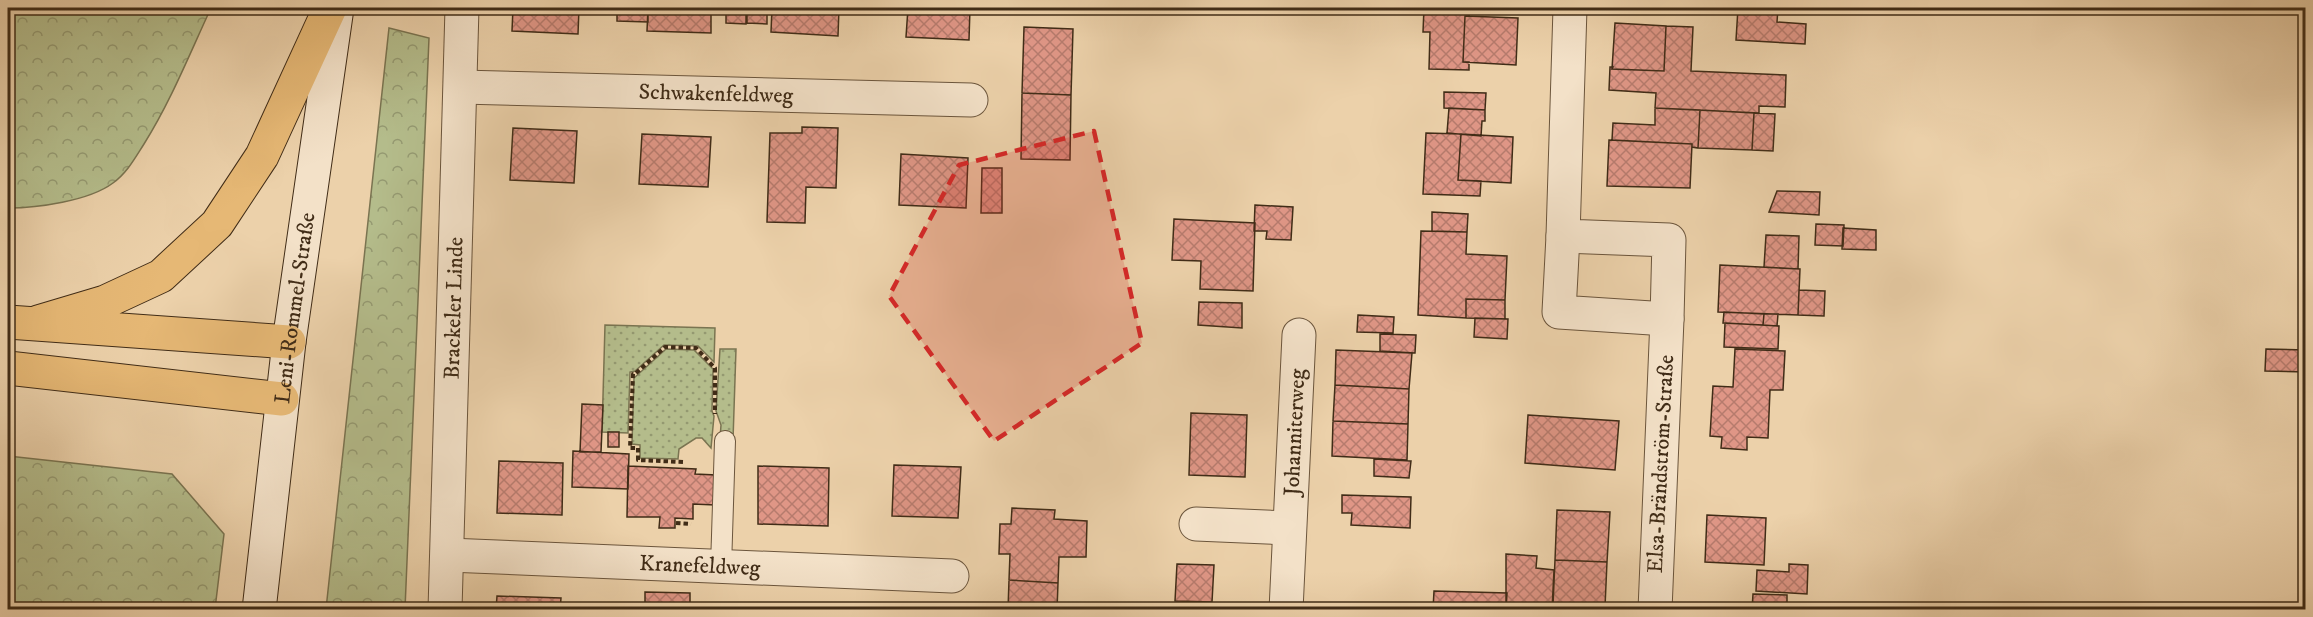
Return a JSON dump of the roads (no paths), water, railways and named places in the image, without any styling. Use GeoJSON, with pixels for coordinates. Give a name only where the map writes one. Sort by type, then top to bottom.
{"type":"FeatureCollection","features":[{"type":"Feature","properties":{"kind":"highway"},"geometry":{"type":"LineString","coordinates":[[23,322],[105,302],[161,276],[217,224],[262,156],[330,8]]}},
{"type":"Feature","properties":{"kind":"highway"},"geometry":{"type":"LineString","coordinates":[[23,322],[289,342]]}},
{"type":"Feature","properties":{"kind":"highway"},"geometry":{"type":"LineString","coordinates":[[8,368],[282,399]]}},
{"type":"Feature","properties":{"kind":"street","name":"Leni-Rommel-Straße"},"geometry":{"type":"LineString","coordinates":[[259,609],[289,342],[337,8]]}},
{"type":"Feature","properties":{"kind":"street","name":"Brackeler Linde"},"geometry":{"type":"LineString","coordinates":[[445,609],[462,8]]}},
{"type":"Feature","properties":{"kind":"street"},"geometry":{"type":"LineString","coordinates":[[1570,8],[1559,312],[1667,319]]}},
{"type":"Feature","properties":{"kind":"street","name":"Schwakenfeldweg"},"geometry":{"type":"LineString","coordinates":[[461,87],[972,100]]}},
{"type":"Feature","properties":{"kind":"street","name":"Elsa-Brändström-Straße"},"geometry":{"type":"LineString","coordinates":[[1563,236],[1669,240],[1655,609]]}},
{"type":"Feature","properties":{"kind":"street","name":"Johanniterweg"},"geometry":{"type":"LineString","coordinates":[[1286,609],[1299,335]]}},
{"type":"Feature","properties":{"kind":"street","name":"Johanniterweg"},"geometry":{"type":"LineString","coordinates":[[1196,524],[1289,528]]}},
{"type":"Feature","properties":{"kind":"street","name":"Kranefeldweg"},"geometry":{"type":"LineString","coordinates":[[448,555],[952,576]]}},
{"type":"Feature","properties":{"kind":"lane"},"geometry":{"type":"LineString","coordinates":[[721,567],[725,441]]}}]}
